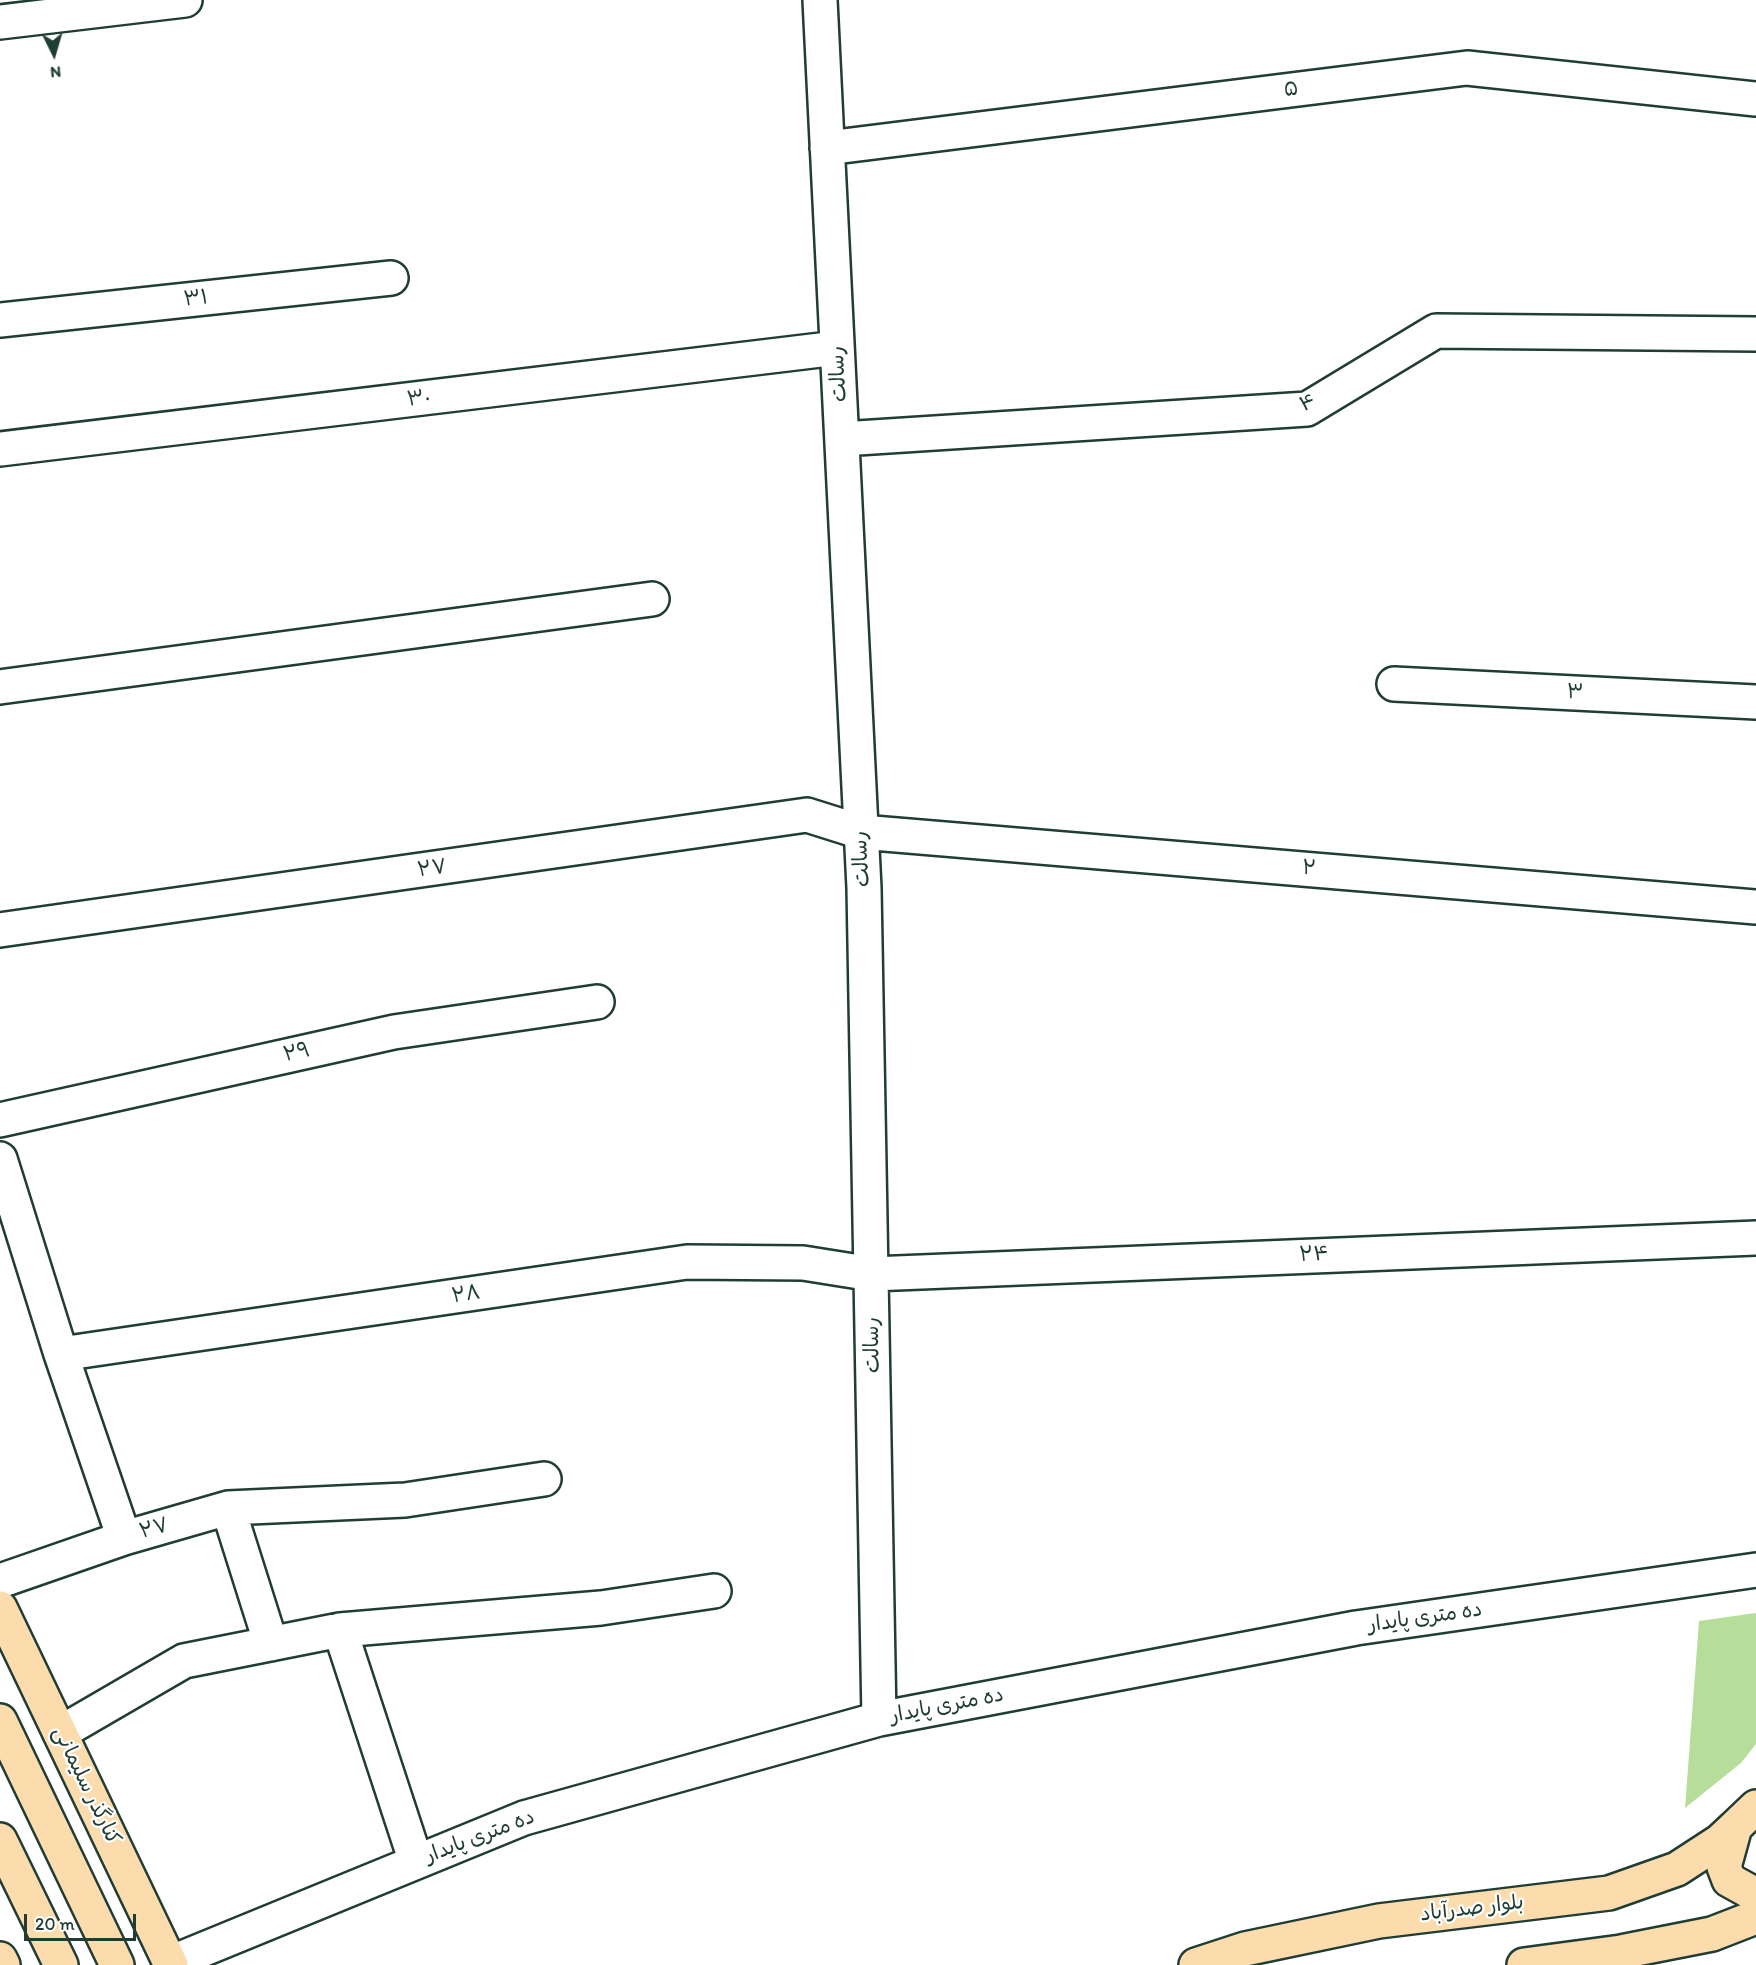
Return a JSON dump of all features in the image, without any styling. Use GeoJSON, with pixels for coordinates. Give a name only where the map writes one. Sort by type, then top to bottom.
{"type":"FeatureCollection","features":[{"type":"Feature","properties":{"kind":"main road","name":"کنارگذر سلیمانی"},"geometry":{"type":"LineString","coordinates":[[0,1608],[170,1964]]}},
{"type":"Feature","properties":{"kind":"main road"},"geometry":{"type":"LineString","coordinates":[[0,1721],[117,1965]]}},
{"type":"Feature","properties":{"kind":"main road"},"geometry":{"type":"LineString","coordinates":[[1746,1817],[1724,1867],[1729,1880],[1756,1894]]}},
{"type":"Feature","properties":{"kind":"main road","name":"بلوار صدرآباد"},"geometry":{"type":"LineString","coordinates":[[1196,1965],[1245,1949],[1379,1921],[1609,1893],[1677,1869],[1720,1840],[1746,1817]]}},
{"type":"Feature","properties":{"kind":"main road"},"geometry":{"type":"LineString","coordinates":[[0,1840],[62,1965]]}},
{"type":"Feature","properties":{"kind":"main road"},"geometry":{"type":"LineString","coordinates":[[1524,1965],[1589,1961],[1712,1934],[1756,1917]]}},
{"type":"Feature","properties":{"kind":"main road"},"geometry":{"type":"LineString","coordinates":[[0,1959],[3,1965]]}},
{"type":"Feature","properties":{"kind":"street"},"geometry":{"type":"LineString","coordinates":[[0,22],[185,0]]}},
{"type":"Feature","properties":{"kind":"street","name":"رسالت"},"geometry":{"type":"LineString","coordinates":[[820,0],[861,832],[872,1274],[879,1719]]}},
{"type":"Feature","properties":{"kind":"street","name":"۵"},"geometry":{"type":"LineString","coordinates":[[827,148],[1467,68],[1756,99]]}},
{"type":"Feature","properties":{"kind":"street","name":"۳۱"},"geometry":{"type":"LineString","coordinates":[[0,320],[392,278]]}},
{"type":"Feature","properties":{"kind":"street","name":"۴"},"geometry":{"type":"LineString","coordinates":[[842,439],[1307,409],[1436,331],[1756,334]]}},
{"type":"Feature","properties":{"kind":"street","name":"۳۰"},"geometry":{"type":"LineString","coordinates":[[0,449],[837,348]]}},
{"type":"Feature","properties":{"kind":"street"},"geometry":{"type":"LineString","coordinates":[[0,687],[652,599]]}},
{"type":"Feature","properties":{"kind":"street","name":"۳"},"geometry":{"type":"LineString","coordinates":[[1394,684],[1756,702]]}},
{"type":"Feature","properties":{"kind":"street","name":"۲۷"},"geometry":{"type":"LineString","coordinates":[[0,930],[807,815],[861,832]]}},
{"type":"Feature","properties":{"kind":"street","name":"۲"},"geometry":{"type":"LineString","coordinates":[[861,832],[1756,907]]}},
{"type":"Feature","properties":{"kind":"street","name":"۲۹"},"geometry":{"type":"LineString","coordinates":[[0,1120],[394,1032],[597,1002]]}},
{"type":"Feature","properties":{"kind":"street","name":"۲۷"},"geometry":{"type":"LineString","coordinates":[[0,1159],[61,1354],[124,1538],[228,1508],[405,1500],[544,1479]]}},
{"type":"Feature","properties":{"kind":"street","name":"۲۴"},"geometry":{"type":"LineString","coordinates":[[872,1274],[1756,1238]]}},
{"type":"Feature","properties":{"kind":"street","name":"۲۸"},"geometry":{"type":"LineString","coordinates":[[61,1354],[687,1262],[803,1263],[872,1274]]}},
{"type":"Feature","properties":{"kind":"street"},"geometry":{"type":"LineString","coordinates":[[228,1508],[271,1644]]}},
{"type":"Feature","properties":{"kind":"street"},"geometry":{"type":"LineString","coordinates":[[0,1581],[124,1538]]}},
{"type":"Feature","properties":{"kind":"street","name":"ده متری پایدار"},"geometry":{"type":"LineString","coordinates":[[170,1964],[524,1818],[879,1719],[1356,1628],[1756,1570]]}},
{"type":"Feature","properties":{"kind":"street"},"geometry":{"type":"LineString","coordinates":[[60,1733],[183,1661],[340,1630],[601,1608],[714,1591]]}},
{"type":"Feature","properties":{"kind":"street"},"geometry":{"type":"LineString","coordinates":[[340,1630],[416,1862]]}},
{"type":"Feature","properties":{"kind":"green space"},"geometry":{"type":"Polygon","coordinates":[[[1756,1613],[1756,1744],[1741,1763],[1685,1808],[1699,1621],[1756,1613]]]}}]}
